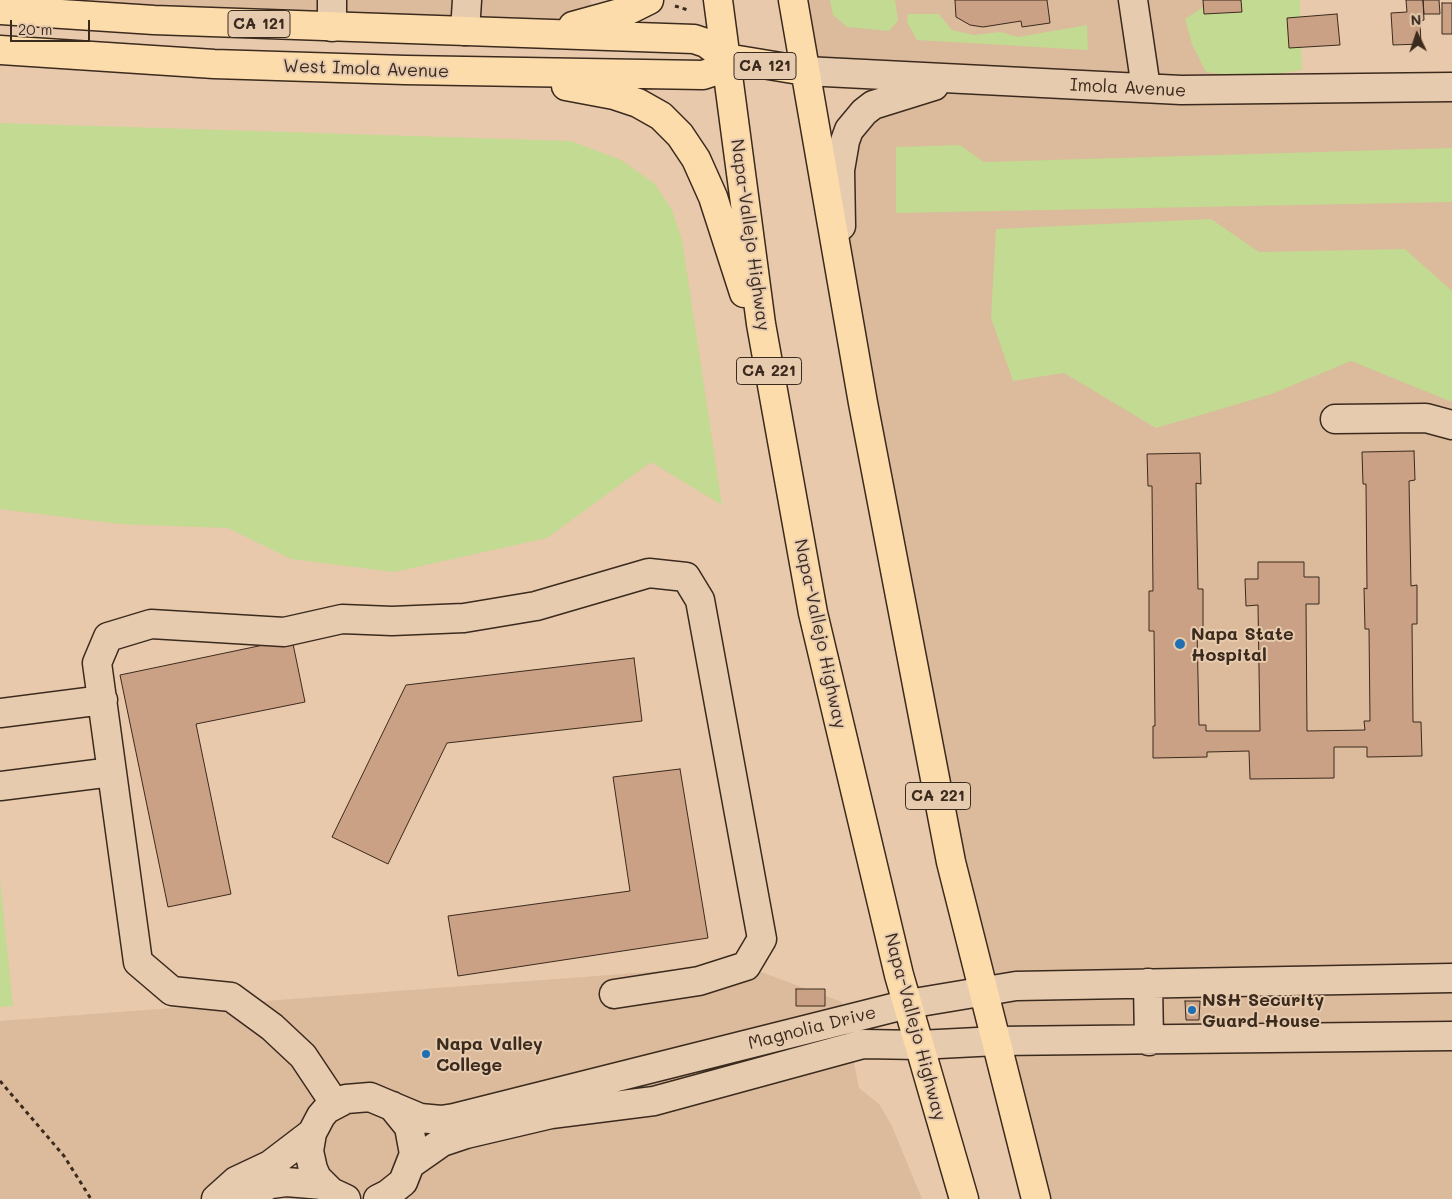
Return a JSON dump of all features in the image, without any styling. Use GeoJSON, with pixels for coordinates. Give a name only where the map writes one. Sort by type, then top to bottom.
{"type":"FeatureCollection","features":[{"type":"Feature","properties":{"kind":"main road","name":"CA 121"},"geometry":{"type":"LineString","coordinates":[[726,58],[805,71],[793,0]]}},
{"type":"Feature","properties":{"kind":"main road","name":"CA 121"},"geometry":{"type":"LineString","coordinates":[[0,10],[94,17],[518,34],[582,25],[660,2]]}},
{"type":"Feature","properties":{"kind":"main road","name":"CA 221"},"geometry":{"type":"LineString","coordinates":[[706,6],[726,58]]}},
{"type":"Feature","properties":{"kind":"main road"},"geometry":{"type":"LineString","coordinates":[[518,34],[694,40],[706,44],[726,58]]}},
{"type":"Feature","properties":{"kind":"main road","name":"West Imola Avenue"},"geometry":{"type":"LineString","coordinates":[[0,50],[214,64],[405,70],[703,75],[712,72],[726,58]]}},
{"type":"Feature","properties":{"kind":"main road","name":"Napa-Vallejo Highway"},"geometry":{"type":"LineString","coordinates":[[726,58],[771,381],[813,613],[899,975],[964,1199]]}},
{"type":"Feature","properties":{"kind":"main road"},"geometry":{"type":"LineString","coordinates":[[405,70],[580,88],[638,102],[661,116],[688,146],[713,197],[771,381]]}},
{"type":"Feature","properties":{"kind":"main road","name":"CA 221"},"geometry":{"type":"LineString","coordinates":[[805,71],[843,288],[951,862],[1036,1199]]}},
{"type":"Feature","properties":{"kind":"street"},"geometry":{"type":"LineString","coordinates":[[332,0],[332,27]]}},
{"type":"Feature","properties":{"kind":"street"},"geometry":{"type":"LineString","coordinates":[[465,31],[467,0]]}},
{"type":"Feature","properties":{"kind":"street"},"geometry":{"type":"LineString","coordinates":[[1133,0],[1146,88]]}},
{"type":"Feature","properties":{"kind":"street","name":"Imola Avenue"},"geometry":{"type":"LineString","coordinates":[[805,71],[1233,91],[1452,87]]}},
{"type":"Feature","properties":{"kind":"street"},"geometry":{"type":"LineString","coordinates":[[843,288],[840,170],[849,130],[864,112],[873,105],[896,96],[959,79]]}},
{"type":"Feature","properties":{"kind":"street"},"geometry":{"type":"LineString","coordinates":[[1335,419],[1426,418],[1452,425]]}},
{"type":"Feature","properties":{"kind":"street"},"geometry":{"type":"LineString","coordinates":[[338,1195],[313,1169],[310,1160],[312,1133],[321,1116],[335,1104],[303,1056],[272,1027],[231,997],[172,991],[138,962],[98,663],[108,636],[151,624],[284,632],[342,619],[392,621],[464,618],[536,606],[649,573],[686,576],[700,600],[762,939],[746,966],[699,981],[614,994]]}},
{"type":"Feature","properties":{"kind":"street"},"geometry":{"type":"LineString","coordinates":[[0,713],[102,700]]}},
{"type":"Feature","properties":{"kind":"street"},"geometry":{"type":"LineString","coordinates":[[0,786],[112,772]]}},
{"type":"Feature","properties":{"kind":"street","name":"Magnolia Drive"},"geometry":{"type":"LineString","coordinates":[[335,1104],[346,1099],[370,1097],[420,1118],[441,1120],[454,1118],[908,1004],[1016,986],[1452,978]]}},
{"type":"Feature","properties":{"kind":"street"},"geometry":{"type":"LineString","coordinates":[[1148,983],[1149,1041]]}},
{"type":"Feature","properties":{"kind":"street","name":"Magnolia Drive"},"geometry":{"type":"LineString","coordinates":[[378,1199],[396,1189],[442,1142],[466,1134],[551,1114],[654,1101],[863,1044],[919,1045],[997,1041],[1149,1041],[1452,1036]]}},
{"type":"Feature","properties":{"kind":"street","name":"Magnolia Drive"},"geometry":{"type":"LineString","coordinates":[[392,1106],[410,1127],[414,1145],[403,1181]]}},
{"type":"Feature","properties":{"kind":"street"},"geometry":{"type":"LineString","coordinates":[[216,1199],[236,1180],[270,1165],[312,1133]]}},
{"type":"Feature","properties":{"kind":"street"},"geometry":{"type":"LineString","coordinates":[[236,1199],[278,1183],[338,1195]]}},
{"type":"Feature","properties":{"kind":"path"},"geometry":{"type":"LineString","coordinates":[[660,2],[706,6]]}},
{"type":"Feature","properties":{"kind":"path"},"geometry":{"type":"LineString","coordinates":[[0,1081],[64,1156],[91,1199]]}},
{"type":"Feature","properties":{"kind":"shaded area"},"geometry":{"type":"Polygon","coordinates":[[[0,0],[590,0],[598,20],[582,25],[0,0]]]}},
{"type":"Feature","properties":{"kind":"shaded area","name":"Napa State Hospital"},"geometry":{"type":"Polygon","coordinates":[[[793,0],[1269,0],[1286,90],[1452,87],[1452,1199],[1036,1199],[843,288],[849,130],[957,79],[805,71],[793,0]]]}},
{"type":"Feature","properties":{"kind":"shaded area","name":"Napa Valley College"},"geometry":{"type":"Polygon","coordinates":[[[742,965],[842,1002],[859,1088],[879,1104],[891,1124],[922,1199],[0,1199],[0,1021],[742,965]]]}},
{"type":"Feature","properties":{"kind":"green space"},"geometry":{"type":"Polygon","coordinates":[[[830,0],[895,0],[898,21],[889,31],[847,27],[833,15],[830,0]]]}},
{"type":"Feature","properties":{"kind":"green space"},"geometry":{"type":"Polygon","coordinates":[[[1214,0],[1300,0],[1302,70],[1252,78],[1206,72],[1192,44],[1185,19],[1214,0]]]}},
{"type":"Feature","properties":{"kind":"green space"},"geometry":{"type":"Polygon","coordinates":[[[908,14],[939,14],[952,30],[974,35],[1001,32],[1018,37],[1087,25],[1088,50],[917,40],[907,22],[908,14]]]}},
{"type":"Feature","properties":{"kind":"green space"},"geometry":{"type":"Polygon","coordinates":[[[0,123],[571,141],[621,160],[654,183],[672,210],[682,240],[722,505],[651,462],[547,538],[394,572],[291,559],[228,528],[120,524],[0,509],[0,123]]]}},
{"type":"Feature","properties":{"kind":"green space"},"geometry":{"type":"Polygon","coordinates":[[[960,145],[984,162],[1452,148],[1452,202],[896,213],[896,147],[960,145]]]}},
{"type":"Feature","properties":{"kind":"green space"},"geometry":{"type":"Polygon","coordinates":[[[1211,219],[1259,252],[1405,249],[1452,291],[1452,402],[1351,361],[1272,394],[1156,428],[1064,373],[1013,381],[991,318],[996,229],[1211,219]]]}},
{"type":"Feature","properties":{"kind":"green space"},"geometry":{"type":"Polygon","coordinates":[[[0,880],[13,1006],[0,1007],[0,880]]]}},
{"type":"Feature","properties":{"kind":"building"},"geometry":{"type":"Polygon","coordinates":[[[955,0],[1047,0],[1050,23],[1022,27],[1021,21],[983,27],[970,25],[956,17],[955,0]]]}},
{"type":"Feature","properties":{"kind":"building"},"geometry":{"type":"Polygon","coordinates":[[[1203,0],[1241,0],[1242,12],[1204,14],[1203,0]]]}},
{"type":"Feature","properties":{"kind":"building"},"geometry":{"type":"Polygon","coordinates":[[[1406,0],[1423,0],[1424,20],[1420,21],[1421,44],[1393,45],[1391,13],[1407,12],[1406,0]]]}},
{"type":"Feature","properties":{"kind":"building"},"geometry":{"type":"Polygon","coordinates":[[[1423,0],[1439,0],[1440,14],[1424,14],[1423,0]]]}},
{"type":"Feature","properties":{"kind":"building"},"geometry":{"type":"Polygon","coordinates":[[[1442,3],[1452,3],[1452,34],[1442,34],[1442,3]]]}},
{"type":"Feature","properties":{"kind":"building"},"geometry":{"type":"Polygon","coordinates":[[[1337,14],[1340,45],[1289,48],[1287,18],[1337,14]]]}},
{"type":"Feature","properties":{"kind":"building"},"geometry":{"type":"Polygon","coordinates":[[[1414,451],[1415,480],[1409,481],[1411,586],[1417,585],[1417,624],[1412,624],[1413,722],[1421,722],[1422,756],[1367,757],[1367,747],[1334,747],[1334,778],[1250,779],[1249,751],[1207,752],[1207,757],[1153,758],[1153,726],[1155,726],[1154,631],[1149,631],[1149,591],[1153,591],[1152,486],[1148,486],[1147,454],[1200,453],[1201,484],[1196,483],[1198,589],[1203,589],[1203,630],[1197,630],[1199,725],[1206,725],[1206,731],[1260,731],[1258,605],[1246,606],[1245,579],[1258,579],[1258,562],[1304,562],[1304,577],[1319,577],[1319,604],[1306,604],[1307,731],[1365,730],[1364,721],[1370,721],[1369,629],[1365,629],[1364,588],[1367,589],[1366,484],[1363,484],[1362,452],[1414,451]]]}},
{"type":"Feature","properties":{"kind":"building"},"geometry":{"type":"Polygon","coordinates":[[[292,639],[305,702],[196,724],[231,894],[168,907],[120,675],[292,639]]]}},
{"type":"Feature","properties":{"kind":"building"},"geometry":{"type":"Polygon","coordinates":[[[634,658],[642,721],[447,743],[388,864],[332,837],[406,685],[634,658]]]}},
{"type":"Feature","properties":{"kind":"building"},"geometry":{"type":"Polygon","coordinates":[[[680,769],[708,938],[458,976],[448,916],[630,891],[613,777],[680,769]]]}},
{"type":"Feature","properties":{"kind":"building"},"geometry":{"type":"Polygon","coordinates":[[[796,989],[825,989],[825,1006],[796,1006],[796,989]]]}},
{"type":"Feature","properties":{"kind":"building","name":"NSH Security Guard House"},"geometry":{"type":"Polygon","coordinates":[[[1185,1001],[1200,1001],[1199,1020],[1186,1020],[1185,1001]]]}},
{"type":"Feature","properties":{"kind":"place","name":"Napa State Hospital"},"geometry":{"type":"Point","coordinates":[1180,644]}},
{"type":"Feature","properties":{"kind":"place","name":"NSH Security Guard House"},"geometry":{"type":"Point","coordinates":[1192,1010]}},
{"type":"Feature","properties":{"kind":"place","name":"Napa Valley College"},"geometry":{"type":"Point","coordinates":[426,1054]}}]}
